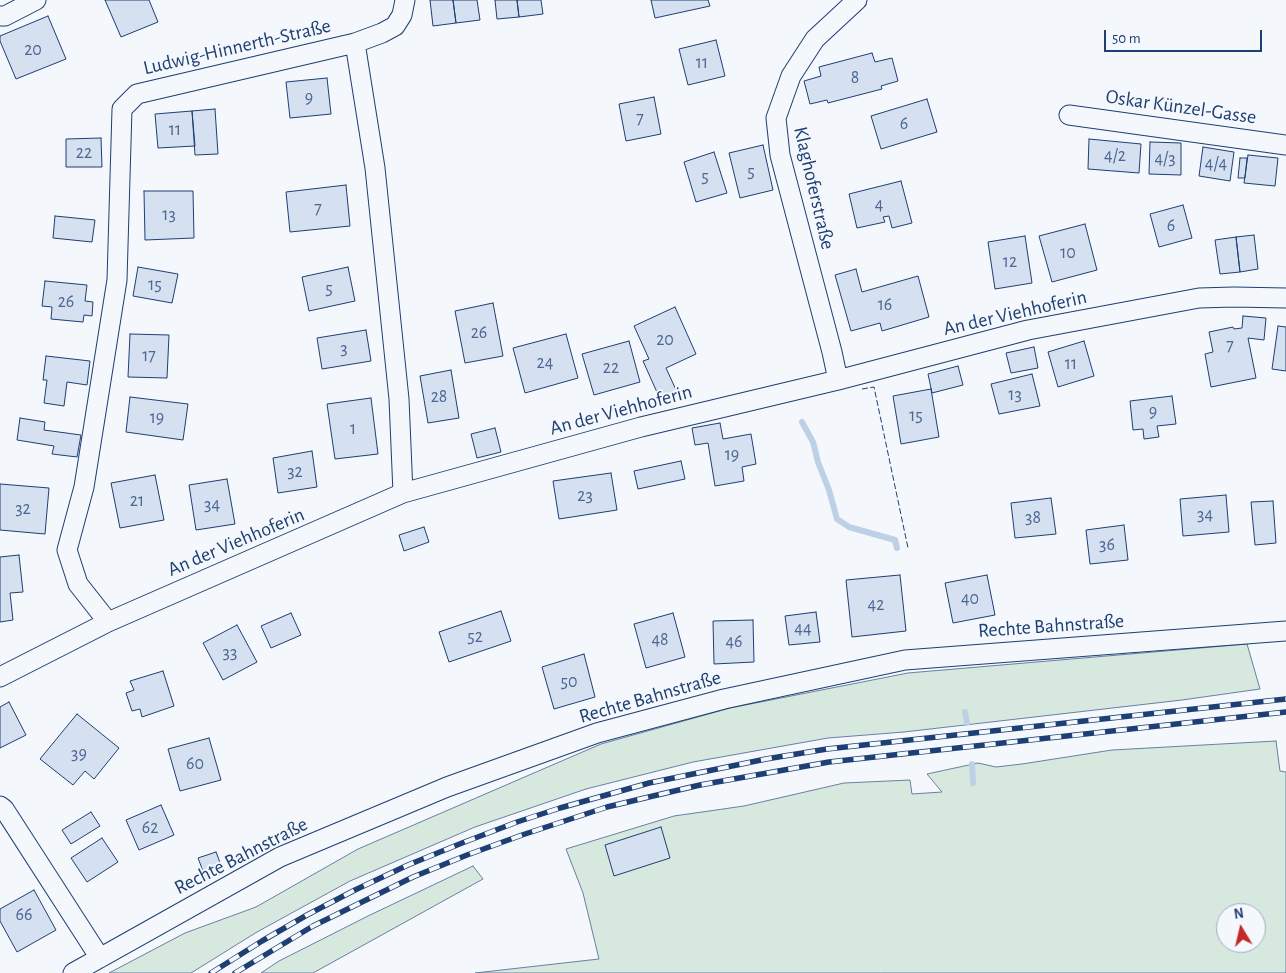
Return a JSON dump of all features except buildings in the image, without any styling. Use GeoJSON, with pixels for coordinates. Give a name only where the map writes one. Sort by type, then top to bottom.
{"type":"FeatureCollection","features":[{"type":"Feature","properties":{"kind":"street"},"geometry":{"type":"LineString","coordinates":[[0,16],[5,16],[36,0]]}},
{"type":"Feature","properties":{"kind":"street"},"geometry":{"type":"LineString","coordinates":[[355,43],[395,26],[402,15],[405,0]]}},
{"type":"Feature","properties":{"kind":"street","name":"Klaghoferstraße"},"geometry":{"type":"LineString","coordinates":[[838,380],[780,154],[776,118],[791,76],[815,39],[857,0]]}},
{"type":"Feature","properties":{"kind":"street","name":"Ludwig-Hinnerth-Straße"},"geometry":{"type":"LineString","coordinates":[[108,622],[78,584],[68,550],[84,487],[117,280],[122,109],[137,94],[355,43],[375,168],[399,399],[403,493]]}},
{"type":"Feature","properties":{"kind":"street","name":"Oskar Künzel-Gasse"},"geometry":{"type":"LineString","coordinates":[[1070,115],[1286,145]]}},
{"type":"Feature","properties":{"kind":"street","name":"An der Viehhoferin"},"geometry":{"type":"LineString","coordinates":[[0,677],[108,622],[403,493],[641,427],[838,380],[1028,330],[1199,298],[1234,296],[1286,298]]}},
{"type":"Feature","properties":{"kind":"street","name":"Rechte Bahnstraße"},"geometry":{"type":"LineString","coordinates":[[73,973],[280,857],[447,787],[606,730],[724,699],[905,660],[1286,631]]}},
{"type":"Feature","properties":{"kind":"street"},"geometry":{"type":"LineString","coordinates":[[0,806],[100,958]]}},
{"type":"Feature","properties":{"kind":"shaded area"},"geometry":{"type":"Polygon","coordinates":[[[1247,644],[1260,689],[1182,700],[904,732],[828,738],[693,762],[586,789],[475,827],[350,881],[257,932],[191,973],[109,973],[185,933],[256,907],[358,849],[601,744],[730,708],[908,673],[1247,644]]]}},
{"type":"Feature","properties":{"kind":"shaded area"},"geometry":{"type":"Polygon","coordinates":[[[1276,741],[1280,771],[1286,772],[1286,973],[475,973],[599,959],[583,893],[566,849],[674,816],[744,806],[844,783],[910,780],[912,794],[942,792],[927,774],[978,763],[996,767],[1112,750],[1276,741]]]}},
{"type":"Feature","properties":{"kind":"shaded area"},"geometry":{"type":"Polygon","coordinates":[[[473,866],[483,879],[313,973],[261,973],[279,961],[368,916],[473,866]]]}},
{"type":"Feature","properties":{"kind":"waterway"},"geometry":{"type":"LineString","coordinates":[[802,422],[813,442],[837,519],[849,527],[895,540],[897,548]]}},
{"type":"Feature","properties":{"kind":"waterway"},"geometry":{"type":"LineString","coordinates":[[965,712],[967,723]]}},
{"type":"Feature","properties":{"kind":"waterway"},"geometry":{"type":"LineString","coordinates":[[972,764],[973,783]]}},
{"type":"Feature","properties":{"kind":"railway"},"geometry":{"type":"LineString","coordinates":[[211,973],[307,915],[408,865],[517,822],[649,783],[766,759],[827,749],[1286,699]]}},
{"type":"Feature","properties":{"kind":"railway"},"geometry":{"type":"LineString","coordinates":[[235,973],[313,926],[413,877],[522,835],[607,807],[700,785],[829,762],[1286,712]]}},
{"type":"Feature","properties":{"kind":"fence"},"geometry":{"type":"LineString","coordinates":[[862,389],[874,387],[908,548]]}}]}
